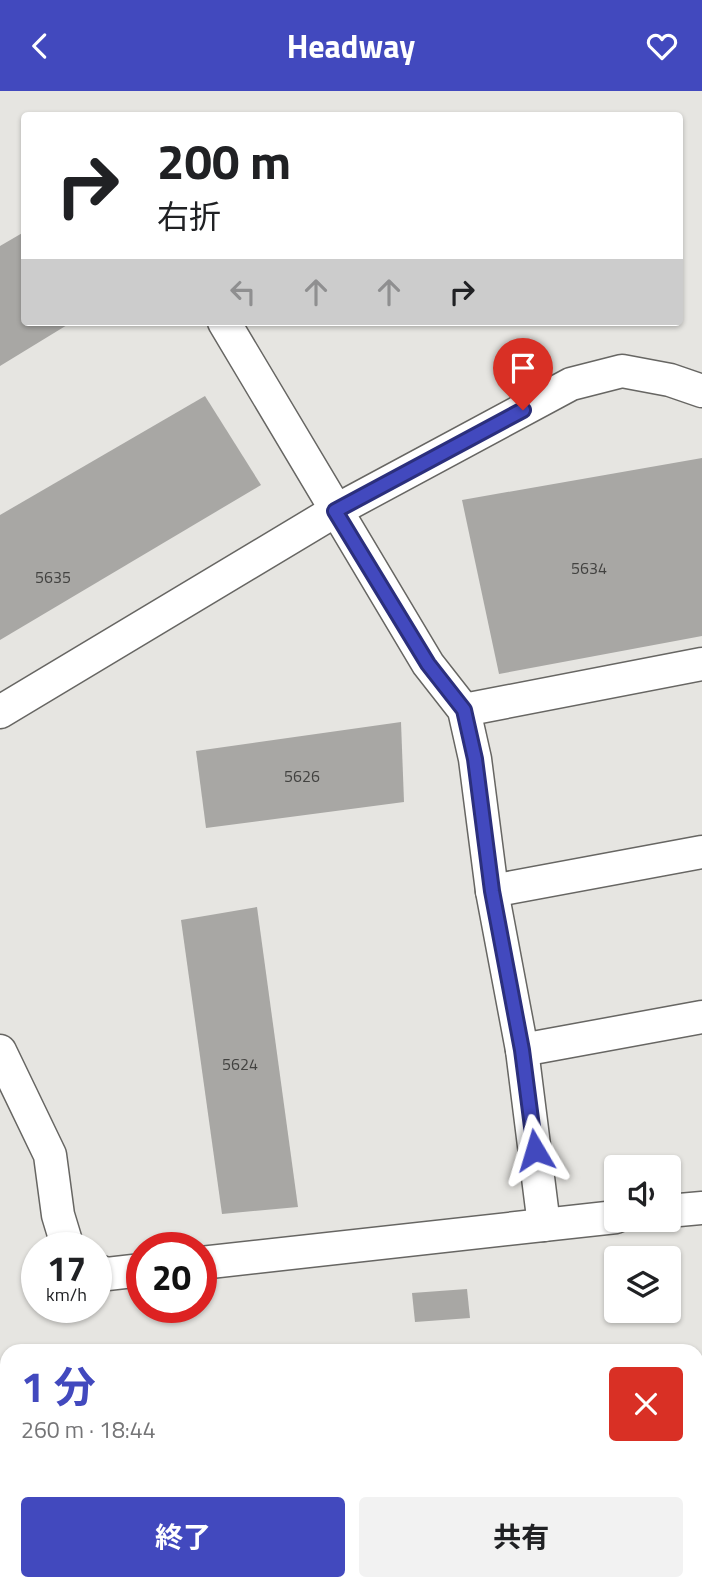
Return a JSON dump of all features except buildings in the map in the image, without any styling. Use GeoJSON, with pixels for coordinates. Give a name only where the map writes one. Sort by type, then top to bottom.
{"type":"FeatureCollection","features":[{"type":"Feature","properties":{"kind":"lane"},"geometry":{"type":"LineString","coordinates":[[226,326],[428,664],[464,710],[475,759],[492,891],[522,1050],[544,1225]]}},
{"type":"Feature","properties":{"kind":"lane"},"geometry":{"type":"LineString","coordinates":[[0,712],[335,511],[571,384],[622,371],[670,380],[702,391]]}},
{"type":"Feature","properties":{"kind":"lane"},"geometry":{"type":"LineString","coordinates":[[464,710],[702,664]]}},
{"type":"Feature","properties":{"kind":"lane"},"geometry":{"type":"LineString","coordinates":[[492,891],[702,852]]}},
{"type":"Feature","properties":{"kind":"lane"},"geometry":{"type":"LineString","coordinates":[[522,1050],[702,1017]]}},
{"type":"Feature","properties":{"kind":"lane"},"geometry":{"type":"LineString","coordinates":[[0,1051],[50,1155],[62,1232]]}},
{"type":"Feature","properties":{"kind":"lane"},"geometry":{"type":"LineString","coordinates":[[681,1210],[702,1208]]}},
{"type":"Feature","properties":{"kind":"lane"},"geometry":{"type":"LineString","coordinates":[[217,1261],[604,1218]]}},
{"type":"Feature","properties":{"kind":"route"},"geometry":{"type":"LineString","coordinates":[[523,410],[335,511],[428,664],[464,710],[475,759],[492,891],[522,1050],[535,1150]]}}]}
